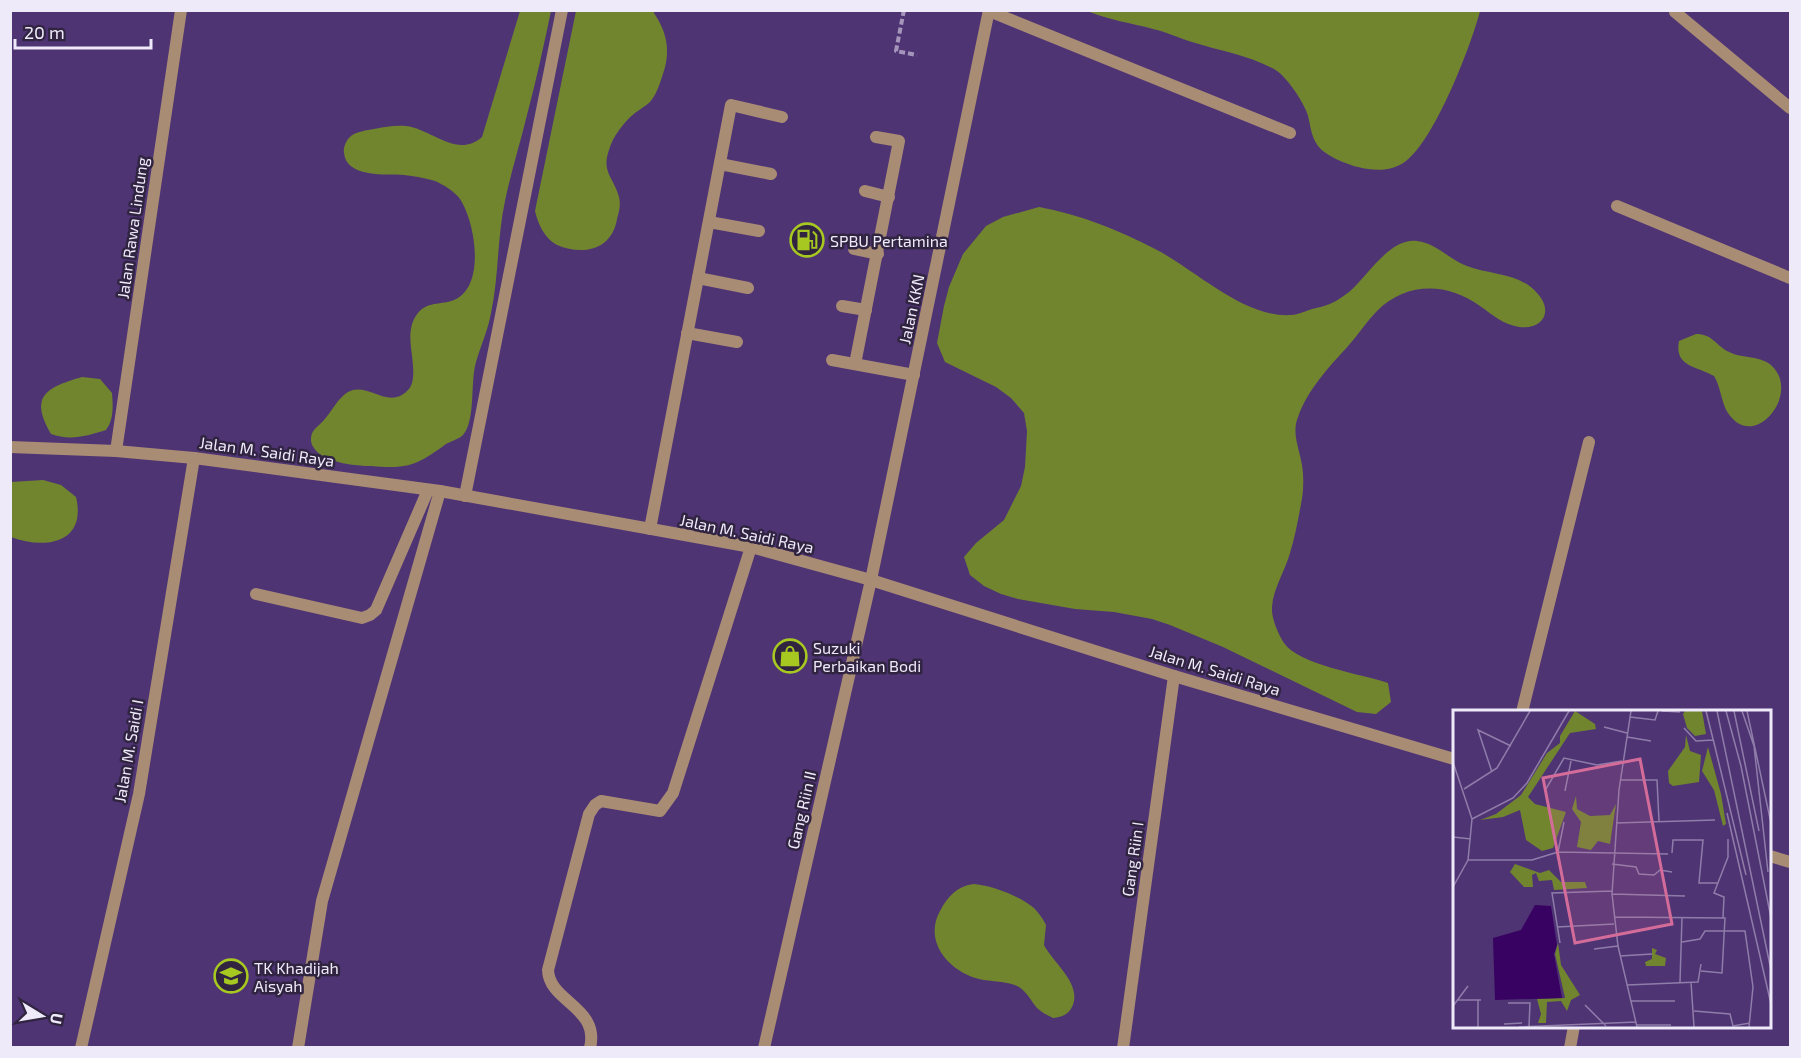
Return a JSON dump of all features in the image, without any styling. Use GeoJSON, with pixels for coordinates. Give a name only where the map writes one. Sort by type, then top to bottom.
{"type":"FeatureCollection","features":[{"type":"Feature","properties":{"kind":"street","name":"Jalan Rawa Lindung"},"geometry":{"type":"LineString","coordinates":[[116,451],[181,10]]}},
{"type":"Feature","properties":{"kind":"street"},"geometry":{"type":"LineString","coordinates":[[465,496],[562,10]]}},
{"type":"Feature","properties":{"kind":"street"},"geometry":{"type":"LineString","coordinates":[[989,11],[1290,133]]}},
{"type":"Feature","properties":{"kind":"street","name":"Jalan KKN"},"geometry":{"type":"LineString","coordinates":[[871,580],[989,11]]}},
{"type":"Feature","properties":{"kind":"street"},"geometry":{"type":"LineString","coordinates":[[1675,12],[1791,108]]}},
{"type":"Feature","properties":{"kind":"street"},"geometry":{"type":"LineString","coordinates":[[650,529],[731,105],[782,117]]}},
{"type":"Feature","properties":{"kind":"street"},"geometry":{"type":"LineString","coordinates":[[855,364],[899,141],[876,137]]}},
{"type":"Feature","properties":{"kind":"street"},"geometry":{"type":"LineString","coordinates":[[720,164],[771,174]]}},
{"type":"Feature","properties":{"kind":"street"},"geometry":{"type":"LineString","coordinates":[[865,191],[889,197]]}},
{"type":"Feature","properties":{"kind":"street"},"geometry":{"type":"LineString","coordinates":[[1617,206],[1791,278]]}},
{"type":"Feature","properties":{"kind":"street"},"geometry":{"type":"LineString","coordinates":[[709,222],[759,231]]}},
{"type":"Feature","properties":{"kind":"street"},"geometry":{"type":"LineString","coordinates":[[854,249],[878,254]]}},
{"type":"Feature","properties":{"kind":"street"},"geometry":{"type":"LineString","coordinates":[[698,278],[748,288]]}},
{"type":"Feature","properties":{"kind":"street"},"geometry":{"type":"LineString","coordinates":[[842,306],[866,310]]}},
{"type":"Feature","properties":{"kind":"street"},"geometry":{"type":"LineString","coordinates":[[687,333],[737,342]]}},
{"type":"Feature","properties":{"kind":"street"},"geometry":{"type":"LineString","coordinates":[[832,360],[914,375]]}},
{"type":"Feature","properties":{"kind":"street"},"geometry":{"type":"LineString","coordinates":[[1521,710],[1589,442]]}},
{"type":"Feature","properties":{"kind":"street","name":"Jalan M. Saidi Raya"},"geometry":{"type":"LineString","coordinates":[[10,447],[116,451],[194,458],[434,491],[751,547],[871,580],[1174,676],[1453,758]]}},
{"type":"Feature","properties":{"kind":"street","name":"Jalan M. Saidi I"},"geometry":{"type":"LineString","coordinates":[[81,1047],[139,794],[194,458]]}},
{"type":"Feature","properties":{"kind":"street"},"geometry":{"type":"LineString","coordinates":[[256,594],[362,618],[370,615],[376,610],[434,491]]}},
{"type":"Feature","properties":{"kind":"street"},"geometry":{"type":"LineString","coordinates":[[298,1047],[322,901],[434,491]]}},
{"type":"Feature","properties":{"kind":"street"},"geometry":{"type":"LineString","coordinates":[[590,1047],[589,1021],[551,983],[548,970],[589,814],[601,801],[660,811],[673,793],[751,547]]}},
{"type":"Feature","properties":{"kind":"street","name":"Gang Riin II"},"geometry":{"type":"LineString","coordinates":[[764,1047],[871,580]]}},
{"type":"Feature","properties":{"kind":"street","name":"Gang Riin I"},"geometry":{"type":"LineString","coordinates":[[1123,1047],[1174,676]]}},
{"type":"Feature","properties":{"kind":"street"},"geometry":{"type":"LineString","coordinates":[[1771,856],[1791,862]]}},
{"type":"Feature","properties":{"kind":"street"},"geometry":{"type":"LineString","coordinates":[[1570,1047],[1574,1028]]}},
{"type":"Feature","properties":{"kind":"path"},"geometry":{"type":"LineString","coordinates":[[904,10],[896,51],[917,55]]}},
{"type":"Feature","properties":{"kind":"green space"},"geometry":{"type":"Polygon","coordinates":[[[1480,10],[1460,68],[1429,133],[1417,150],[1401,165],[1377,170],[1348,164],[1322,150],[1314,139],[1306,111],[1299,97],[1284,77],[1274,69],[1244,57],[1158,30],[1087,11],[1480,10]]]}},
{"type":"Feature","properties":{"kind":"green space"},"geometry":{"type":"Polygon","coordinates":[[[520,11],[551,11],[534,89],[505,201],[494,299],[474,370],[470,420],[467,428],[463,435],[427,457],[403,466],[354,465],[327,458],[313,447],[311,437],[315,429],[348,392],[363,390],[392,398],[400,396],[410,388],[413,369],[410,333],[415,318],[427,306],[458,298],[466,290],[472,279],[475,251],[470,222],[465,209],[460,199],[449,188],[427,179],[359,171],[346,161],[345,144],[351,136],[359,132],[398,126],[416,128],[454,144],[473,143],[482,137],[520,11]]]}},
{"type":"Feature","properties":{"kind":"green space"},"geometry":{"type":"Polygon","coordinates":[[[576,11],[654,11],[667,44],[665,68],[654,96],[623,125],[609,150],[607,170],[617,190],[620,203],[614,229],[603,244],[586,250],[567,248],[549,239],[535,211],[576,11]]]}},
{"type":"Feature","properties":{"kind":"green space"},"geometry":{"type":"Polygon","coordinates":[[[1039,207],[1085,219],[1128,236],[1172,259],[1221,292],[1256,309],[1273,314],[1291,315],[1334,302],[1349,292],[1380,259],[1397,245],[1417,241],[1437,248],[1467,266],[1514,278],[1530,286],[1542,300],[1545,312],[1540,322],[1527,327],[1519,327],[1503,321],[1467,298],[1441,289],[1414,290],[1401,295],[1388,301],[1369,319],[1313,388],[1302,407],[1296,423],[1296,433],[1303,471],[1303,493],[1292,547],[1273,600],[1274,620],[1284,643],[1292,651],[1332,668],[1388,683],[1391,702],[1376,714],[1357,712],[1223,647],[1170,625],[1114,612],[1075,609],[1018,599],[984,586],[970,575],[964,557],[976,543],[1004,520],[1021,486],[1025,467],[1027,431],[1024,413],[1011,398],[996,387],[945,362],[937,343],[949,287],[963,254],[986,226],[1003,217],[1039,207]]]}},
{"type":"Feature","properties":{"kind":"green space"},"geometry":{"type":"Polygon","coordinates":[[[1696,334],[1710,338],[1732,353],[1761,360],[1771,365],[1779,376],[1781,389],[1779,401],[1764,421],[1753,426],[1742,425],[1732,418],[1728,414],[1714,376],[1683,361],[1678,350],[1679,341],[1696,334]]]}},
{"type":"Feature","properties":{"kind":"green space"},"geometry":{"type":"Polygon","coordinates":[[[82,377],[100,379],[112,393],[109,426],[106,430],[78,437],[51,434],[41,410],[45,395],[51,389],[82,377]]]}},
{"type":"Feature","properties":{"kind":"green space"},"geometry":{"type":"Polygon","coordinates":[[[43,480],[61,485],[76,497],[78,512],[75,524],[69,533],[49,542],[37,543],[11,537],[11,482],[43,480]]]}},
{"type":"Feature","properties":{"kind":"green space"},"geometry":{"type":"Polygon","coordinates":[[[974,884],[998,889],[1014,896],[1034,908],[1041,916],[1046,925],[1044,945],[1066,974],[1074,990],[1072,1007],[1066,1014],[1053,1018],[1039,1009],[1019,987],[968,975],[949,962],[942,954],[935,934],[940,911],[954,893],[974,884]]]}},
{"type":"Feature","properties":{"kind":"place","name":"SPBU Pertamina"},"geometry":{"type":"Point","coordinates":[807,240]}},
{"type":"Feature","properties":{"kind":"place","name":"Suzuki Perbaikan Bodi"},"geometry":{"type":"Point","coordinates":[790,656]}},
{"type":"Feature","properties":{"kind":"place","name":"TK Khadijah Aisyah"},"geometry":{"type":"Point","coordinates":[231,976]}}]}
